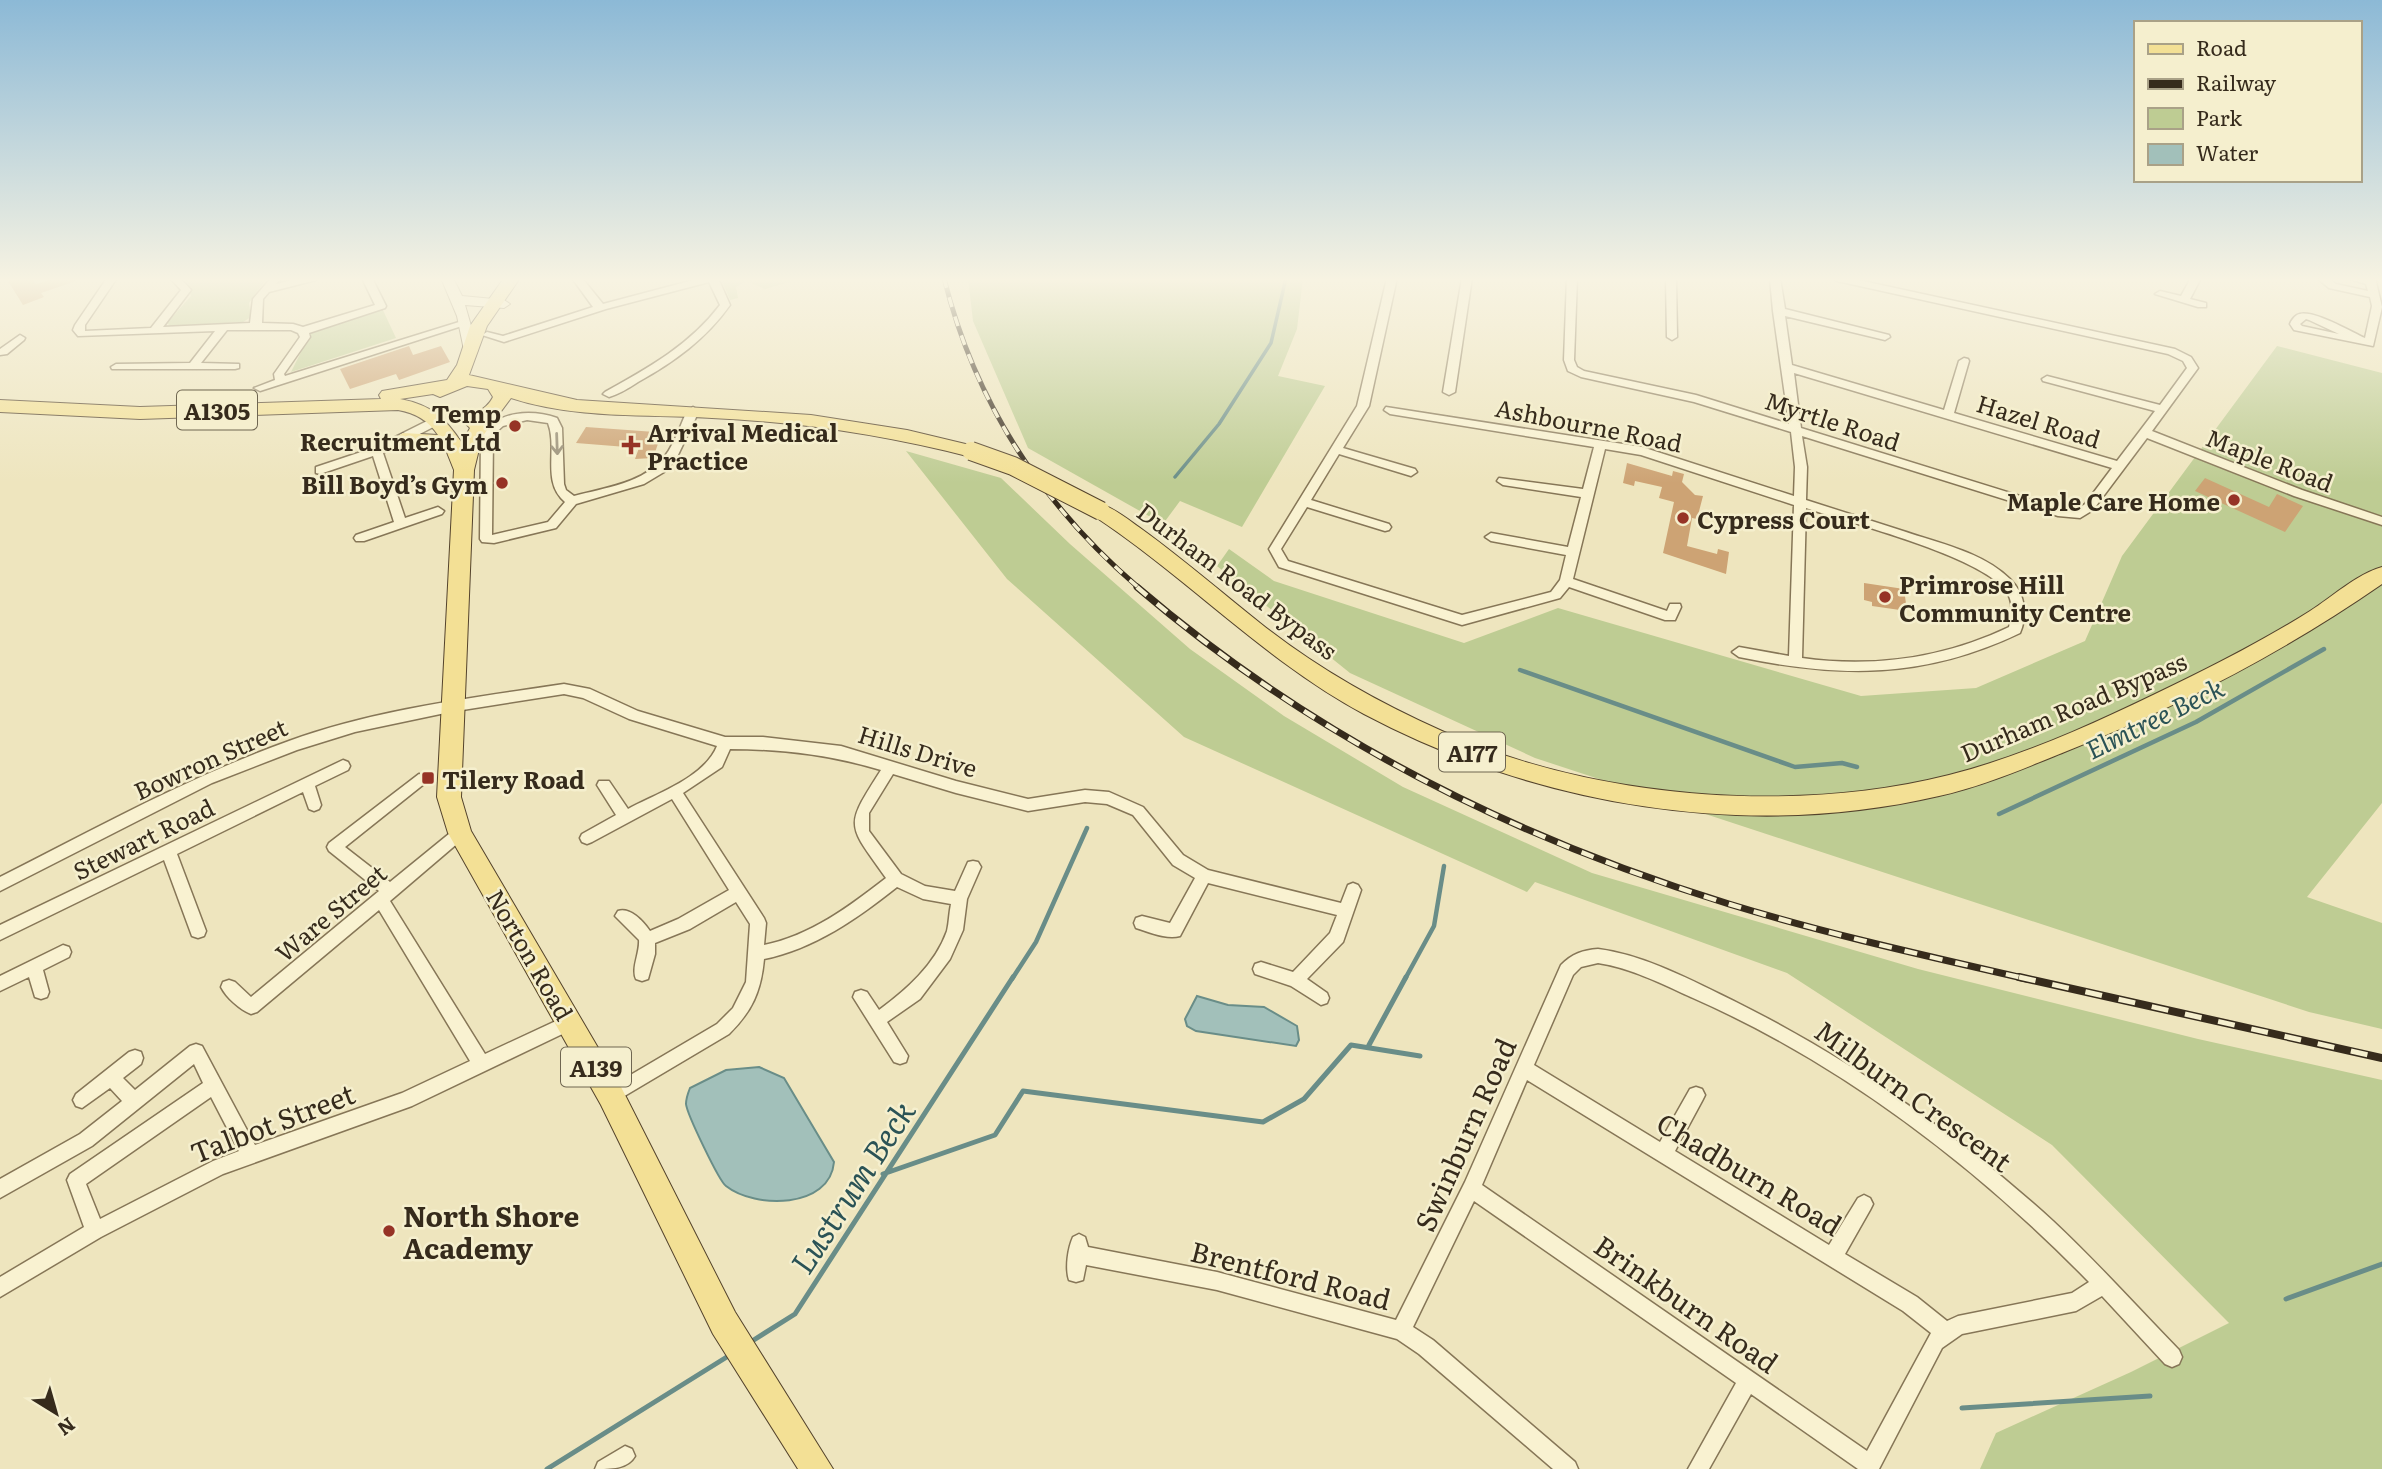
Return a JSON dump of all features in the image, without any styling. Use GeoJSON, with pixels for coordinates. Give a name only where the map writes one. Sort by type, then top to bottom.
{"type":"FeatureCollection","features":[{"type":"Feature","properties":{"kind":"main road"},"geometry":{"type":"LineString","coordinates":[[472,347],[469,363],[453,384],[429,401],[435,421],[471,424],[487,417]]}},
{"type":"Feature","properties":{"kind":"main road"},"geometry":{"type":"LineString","coordinates":[[486,347],[484,367],[496,385]]}},
{"type":"Feature","properties":{"kind":"main road"},"geometry":{"type":"LineString","coordinates":[[453,384],[480,380],[496,385]]}},
{"type":"Feature","properties":{"kind":"main road","name":"A1305"},"geometry":{"type":"LineString","coordinates":[[0,393],[72,401],[175,403],[350,398],[453,384]]}},
{"type":"Feature","properties":{"kind":"main road","name":"A177"},"geometry":{"type":"LineString","coordinates":[[496,385],[561,405]]}},
{"type":"Feature","properties":{"kind":"main road","name":"Norton Road"},"geometry":{"type":"LineString","coordinates":[[496,385],[502,397],[474,437],[464,470],[457,644],[450,707],[449,797],[460,833],[571,1022],[742,1354],[813,1468]]}},
{"type":"Feature","properties":{"kind":"main road","name":"A1305"},"geometry":{"type":"LineString","coordinates":[[0,405],[68,411],[140,412],[398,404],[417,407],[435,421]]}},
{"type":"Feature","properties":{"kind":"main road","name":"A177"},"geometry":{"type":"LineString","coordinates":[[487,417],[561,405],[763,415]]}},
{"type":"Feature","properties":{"kind":"main road","name":"Durham Road Bypass"},"geometry":{"type":"LineString","coordinates":[[763,415],[890,430],[971,451],[1013,466],[1101,511],[1158,550],[1226,607],[1309,670],[1374,709],[1431,736],[1525,770],[1612,791],[1755,807],[1815,806],[1868,800],[1937,788],[1999,768],[2103,727],[2214,675],[2301,626],[2382,574]]}},
{"type":"Feature","properties":{"kind":"main road","name":"Norton Road"},"geometry":{"type":"LineString","coordinates":[[435,421],[449,432],[464,470]]}},
{"type":"Feature","properties":{"kind":"main road"},"geometry":{"type":"LineString","coordinates":[[403,439],[432,439],[455,447]]}},
{"type":"Feature","properties":{"kind":"street"},"geometry":{"type":"LineString","coordinates":[[194,365],[209,347]]}},
{"type":"Feature","properties":{"kind":"street"},"geometry":{"type":"LineString","coordinates":[[281,381],[279,374],[299,347]]}},
{"type":"Feature","properties":{"kind":"street"},"geometry":{"type":"LineString","coordinates":[[260,387],[391,347]]}},
{"type":"Feature","properties":{"kind":"street"},"geometry":{"type":"LineString","coordinates":[[609,394],[669,359],[683,347]]}},
{"type":"Feature","properties":{"kind":"street"},"geometry":{"type":"LineString","coordinates":[[1376,347],[1363,406],[1275,549],[1283,564],[1462,621],[1555,594],[1566,581],[1600,445]]}},
{"type":"Feature","properties":{"kind":"street"},"geometry":{"type":"LineString","coordinates":[[1449,392],[1456,347]]}},
{"type":"Feature","properties":{"kind":"street","name":"Myrtle Road"},"geometry":{"type":"LineString","coordinates":[[1569,347],[1572,369],[1593,379],[1696,399],[2062,513],[2080,514],[2089,507],[2119,466]]}},
{"type":"Feature","properties":{"kind":"street"},"geometry":{"type":"LineString","coordinates":[[1739,652],[1795,663],[1802,501],[1796,431],[1783,347]]}},
{"type":"Feature","properties":{"kind":"street"},"geometry":{"type":"LineString","coordinates":[[2119,466],[2192,371],[2187,359],[2171,351],[2151,347]]}},
{"type":"Feature","properties":{"kind":"street"},"geometry":{"type":"LineString","coordinates":[[1,352],[18,354]]}},
{"type":"Feature","properties":{"kind":"street"},"geometry":{"type":"LineString","coordinates":[[1948,414],[1964,360]]}},
{"type":"Feature","properties":{"kind":"street"},"geometry":{"type":"LineString","coordinates":[[116,367],[234,366]]}},
{"type":"Feature","properties":{"kind":"street","name":"Hazel Road"},"geometry":{"type":"LineString","coordinates":[[1786,366],[2119,466]]}},
{"type":"Feature","properties":{"kind":"street"},"geometry":{"type":"LineString","coordinates":[[2047,379],[2163,409]]}},
{"type":"Feature","properties":{"kind":"street"},"geometry":{"type":"LineString","coordinates":[[625,385],[635,393]]}},
{"type":"Feature","properties":{"kind":"street","name":"Ashbourne Road"},"geometry":{"type":"LineString","coordinates":[[1390,410],[1407,407],[1642,451],[1802,501],[1953,552],[1982,566],[2011,587],[2021,611],[2015,630],[1993,642],[1950,655],[1872,667],[1840,668],[1795,663]]}},
{"type":"Feature","properties":{"kind":"street"},"geometry":{"type":"LineString","coordinates":[[572,500],[561,492],[558,484],[556,428],[553,421],[534,416],[516,418],[497,424],[487,435],[486,539],[551,525],[572,500],[640,481],[660,469],[671,457],[693,411]]}},
{"type":"Feature","properties":{"kind":"street"},"geometry":{"type":"LineString","coordinates":[[320,470],[377,451],[435,421]]}},
{"type":"Feature","properties":{"kind":"street","name":"Maple Road"},"geometry":{"type":"LineString","coordinates":[[2145,433],[2298,494],[2382,521]]}},
{"type":"Feature","properties":{"kind":"street"},"geometry":{"type":"LineString","coordinates":[[1337,450],[1411,472]]}},
{"type":"Feature","properties":{"kind":"street"},"geometry":{"type":"LineString","coordinates":[[377,451],[401,524]]}},
{"type":"Feature","properties":{"kind":"street"},"geometry":{"type":"LineString","coordinates":[[1503,481],[1587,494]]}},
{"type":"Feature","properties":{"kind":"street"},"geometry":{"type":"LineString","coordinates":[[1306,502],[1385,527]]}},
{"type":"Feature","properties":{"kind":"street"},"geometry":{"type":"LineString","coordinates":[[360,538],[438,511]]}},
{"type":"Feature","properties":{"kind":"street"},"geometry":{"type":"LineString","coordinates":[[1491,537],[1574,552]]}},
{"type":"Feature","properties":{"kind":"street"},"geometry":{"type":"LineString","coordinates":[[1566,581],[1670,617],[1675,607]]}},
{"type":"Feature","properties":{"kind":"street","name":"Hills Drive"},"geometry":{"type":"LineString","coordinates":[[450,707],[544,690],[572,689],[645,719],[725,743],[763,743],[833,751],[1028,805],[1085,796],[1128,804],[1138,811],[1178,860],[1204,876],[1346,911]]}},
{"type":"Feature","properties":{"kind":"street","name":"Bowron Street"},"geometry":{"type":"LineString","coordinates":[[0,884],[208,779],[295,745],[355,727],[450,707]]}},
{"type":"Feature","properties":{"kind":"street"},"geometry":{"type":"LineString","coordinates":[[587,838],[675,792],[712,768],[725,743]]}},
{"type":"Feature","properties":{"kind":"street","name":"Stewart Road"},"geometry":{"type":"LineString","coordinates":[[0,933],[343,766]]}},
{"type":"Feature","properties":{"kind":"street"},"geometry":{"type":"LineString","coordinates":[[890,767],[862,812],[860,826],[866,840],[896,879],[923,892],[959,899]]}},
{"type":"Feature","properties":{"kind":"street"},"geometry":{"type":"LineString","coordinates":[[419,780],[334,847],[386,896],[482,1065]]}},
{"type":"Feature","properties":{"kind":"street"},"geometry":{"type":"LineString","coordinates":[[307,784],[314,805]]}},
{"type":"Feature","properties":{"kind":"street"},"geometry":{"type":"LineString","coordinates":[[604,785],[625,817]]}},
{"type":"Feature","properties":{"kind":"street"},"geometry":{"type":"LineString","coordinates":[[611,1096],[710,1038],[733,1021],[750,994],[758,953],[758,923],[675,792]]}},
{"type":"Feature","properties":{"kind":"street","name":"Ware Street"},"geometry":{"type":"LineString","coordinates":[[229,987],[251,1007],[460,833]]}},
{"type":"Feature","properties":{"kind":"street"},"geometry":{"type":"LineString","coordinates":[[168,851],[198,931]]}},
{"type":"Feature","properties":{"kind":"street"},"geometry":{"type":"LineString","coordinates":[[876,1021],[914,994],[944,954],[955,930],[959,899],[973,867]]}},
{"type":"Feature","properties":{"kind":"street"},"geometry":{"type":"LineString","coordinates":[[1142,923],[1174,931],[1204,876]]}},
{"type":"Feature","properties":{"kind":"street"},"geometry":{"type":"LineString","coordinates":[[758,953],[789,947],[873,897],[896,879]]}},
{"type":"Feature","properties":{"kind":"street"},"geometry":{"type":"LineString","coordinates":[[1296,980],[1337,937],[1353,890]]}},
{"type":"Feature","properties":{"kind":"street"},"geometry":{"type":"LineString","coordinates":[[648,939],[684,924],[739,892]]}},
{"type":"Feature","properties":{"kind":"street"},"geometry":{"type":"LineString","coordinates":[[623,915],[643,930],[648,939],[642,975]]}},
{"type":"Feature","properties":{"kind":"street"},"geometry":{"type":"LineString","coordinates":[[0,984],[64,953]]}},
{"type":"Feature","properties":{"kind":"street","name":"Milburn Crescent"},"geometry":{"type":"LineString","coordinates":[[1577,960],[1590,955],[1600,956],[1638,967],[1700,992],[1781,1033],[1839,1069],[1977,1168],[2045,1227],[2172,1357]]}},
{"type":"Feature","properties":{"kind":"street","name":"Swinburn Road"},"geometry":{"type":"LineString","coordinates":[[1401,1331],[1471,1188],[1567,970],[1577,960]]}},
{"type":"Feature","properties":{"kind":"street"},"geometry":{"type":"LineString","coordinates":[[34,967],[41,992]]}},
{"type":"Feature","properties":{"kind":"street"},"geometry":{"type":"LineString","coordinates":[[1261,969],[1296,980],[1321,999]]}},
{"type":"Feature","properties":{"kind":"street"},"geometry":{"type":"LineString","coordinates":[[861,997],[900,1056]]}},
{"type":"Feature","properties":{"kind":"street","name":"Talbot Street"},"geometry":{"type":"LineString","coordinates":[[0,1288],[95,1231],[250,1154],[406,1100],[571,1022]]}},
{"type":"Feature","properties":{"kind":"street"},"geometry":{"type":"LineString","coordinates":[[0,1189],[86,1140],[196,1052],[250,1154]]}},
{"type":"Feature","properties":{"kind":"street"},"geometry":{"type":"LineString","coordinates":[[82,1100],[135,1058]]}},
{"type":"Feature","properties":{"kind":"street","name":"Chadburn Road"},"geometry":{"type":"LineString","coordinates":[[1523,1068],[1910,1304],[1945,1332]]}},
{"type":"Feature","properties":{"kind":"street"},"geometry":{"type":"LineString","coordinates":[[111,1077],[134,1101]]}},
{"type":"Feature","properties":{"kind":"street"},"geometry":{"type":"LineString","coordinates":[[95,1231],[76,1180],[214,1085]]}},
{"type":"Feature","properties":{"kind":"street"},"geometry":{"type":"LineString","coordinates":[[1664,1153],[1696,1095]]}},
{"type":"Feature","properties":{"kind":"street","name":"Brinkburn Road"},"geometry":{"type":"LineString","coordinates":[[1471,1188],[1749,1379],[1869,1467]]}},
{"type":"Feature","properties":{"kind":"street"},"geometry":{"type":"LineString","coordinates":[[1833,1256],[1864,1205]]}},
{"type":"Feature","properties":{"kind":"street","name":"Brentford Road"},"geometry":{"type":"LineString","coordinates":[[1077,1257],[1217,1281],[1401,1331],[1426,1347],[1568,1469]]}},
{"type":"Feature","properties":{"kind":"street"},"geometry":{"type":"LineString","coordinates":[[1869,1467],[1935,1341],[1945,1332],[1958,1325],[2076,1302],[2103,1284]]}},
{"type":"Feature","properties":{"kind":"street"},"geometry":{"type":"LineString","coordinates":[[1698,1469],[1749,1379]]}},
{"type":"Feature","properties":{"kind":"street"},"geometry":{"type":"LineString","coordinates":[[605,1469],[625,1456]]}},
{"type":"Feature","properties":{"kind":"green space"},"geometry":{"type":"Polygon","coordinates":[[[304,347],[370,347],[291,372],[304,347]]]}},
{"type":"Feature","properties":{"kind":"green space"},"geometry":{"type":"Polygon","coordinates":[[[984,347],[1290,347],[1278,376],[1325,386],[1242,527],[1180,501],[1163,524],[1028,448],[984,347]]]}},
{"type":"Feature","properties":{"kind":"green space"},"geometry":{"type":"Polygon","coordinates":[[[2277,347],[2382,373],[2382,803],[2307,897],[2382,923],[2382,1029],[2309,1012],[1535,758],[1350,673],[1217,566],[1229,549],[1274,581],[1464,643],[1558,608],[1861,696],[1976,688],[2085,641],[2122,556],[2277,347]]]}},
{"type":"Feature","properties":{"kind":"green space"},"geometry":{"type":"Polygon","coordinates":[[[906,451],[1001,478],[1070,544],[1190,649],[1284,716],[1403,787],[1592,873],[1918,969],[2198,1039],[2382,1080],[2382,1469],[1980,1469],[1996,1433],[2131,1372],[2229,1323],[2052,1145],[1787,973],[1535,882],[1527,892],[1184,737],[1007,579],[906,451]]]}},
{"type":"Feature","properties":{"kind":"water"},"geometry":{"type":"Polygon","coordinates":[[[1197,996],[1228,1005],[1264,1007],[1297,1026],[1299,1040],[1296,1046],[1196,1031],[1187,1026],[1185,1019],[1197,996]]]}},
{"type":"Feature","properties":{"kind":"water"},"geometry":{"type":"Polygon","coordinates":[[[759,1067],[784,1078],[834,1162],[829,1177],[820,1189],[806,1196],[772,1201],[755,1199],[726,1186],[697,1133],[688,1110],[686,1102],[690,1088],[726,1070],[759,1067]]]}},
{"type":"Feature","properties":{"kind":"building"},"geometry":{"type":"Polygon","coordinates":[[[407,347],[413,355],[441,347],[450,362],[399,380],[396,374],[350,389],[340,369],[407,347]]]}},
{"type":"Feature","properties":{"kind":"building","name":"Arrival Medical Practice"},"geometry":{"type":"Polygon","coordinates":[[[586,427],[655,432],[660,438],[653,458],[635,459],[639,448],[576,443],[586,427]]]}},
{"type":"Feature","properties":{"kind":"building","name":"Cypress Court"},"geometry":{"type":"Polygon","coordinates":[[[1627,463],[1672,476],[1673,471],[1684,474],[1682,482],[1695,495],[1703,496],[1697,519],[1692,518],[1687,546],[1717,554],[1718,549],[1729,552],[1726,574],[1663,553],[1674,502],[1659,498],[1662,487],[1635,481],[1634,486],[1623,483],[1627,463]]]}},
{"type":"Feature","properties":{"kind":"building","name":"Maple Care Home"},"geometry":{"type":"Polygon","coordinates":[[[2205,478],[2269,507],[2277,494],[2303,506],[2285,532],[2195,491],[2205,478]]]}},
{"type":"Feature","properties":{"kind":"building","name":"Primrose Hill Community Centre"},"geometry":{"type":"Polygon","coordinates":[[[1864,583],[1904,589],[1907,611],[1872,606],[1872,602],[1864,600],[1864,583]]]}},
{"type":"Feature","properties":{"kind":"waterway","name":"Lustrum Beck"},"geometry":{"type":"LineString","coordinates":[[1175,477],[1219,424],[1269,347]]}},
{"type":"Feature","properties":{"kind":"waterway","name":"Elmtree Beck"},"geometry":{"type":"LineString","coordinates":[[1999,814],[2196,722],[2324,649]]}},
{"type":"Feature","properties":{"kind":"waterway","name":"Elmtree Beck"},"geometry":{"type":"LineString","coordinates":[[1520,670],[1795,767],[1842,763],[1857,767]]}},
{"type":"Feature","properties":{"kind":"waterway","name":"Lustrum Beck"},"geometry":{"type":"LineString","coordinates":[[1012,979],[1036,942],[1087,828]]}},
{"type":"Feature","properties":{"kind":"waterway","name":"Elmtree Beck"},"geometry":{"type":"LineString","coordinates":[[1405,979],[1434,926],[1444,866]]}},
{"type":"Feature","properties":{"kind":"waterway","name":"Lustrum Beck"},"geometry":{"type":"LineString","coordinates":[[886,1173],[1013,977]]}},
{"type":"Feature","properties":{"kind":"waterway","name":"Elmtree Beck"},"geometry":{"type":"LineString","coordinates":[[1369,1045],[1406,977]]}},
{"type":"Feature","properties":{"kind":"waterway"},"geometry":{"type":"LineString","coordinates":[[886,1173],[995,1135],[1023,1091],[1263,1122],[1304,1099],[1351,1045],[1420,1056]]}},
{"type":"Feature","properties":{"kind":"waterway","name":"Lustrum Beck"},"geometry":{"type":"LineString","coordinates":[[749,1343],[795,1314],[886,1173]]}},
{"type":"Feature","properties":{"kind":"waterway"},"geometry":{"type":"LineString","coordinates":[[2286,1299],[2382,1264]]}},
{"type":"Feature","properties":{"kind":"waterway","name":"Lustrum Beck"},"geometry":{"type":"LineString","coordinates":[[547,1469],[730,1355]]}},
{"type":"Feature","properties":{"kind":"waterway"},"geometry":{"type":"LineString","coordinates":[[1962,1408],[2150,1396]]}},
{"type":"Feature","properties":{"kind":"railway"},"geometry":{"type":"LineString","coordinates":[[966,347],[993,409],[1042,486],[1104,556],[1139,588]]}},
{"type":"Feature","properties":{"kind":"railway"},"geometry":{"type":"LineString","coordinates":[[1137,587],[1203,641],[1272,690],[1343,735],[1492,814],[1569,847],[1729,904],[1840,935],[2027,979]]}},
{"type":"Feature","properties":{"kind":"railway"},"geometry":{"type":"LineString","coordinates":[[2019,977],[2382,1058]]}},
{"type":"Feature","properties":{"kind":"place","name":"Temp Recruitment Ltd"},"geometry":{"type":"Point","coordinates":[515,426]}},
{"type":"Feature","properties":{"kind":"place","name":"Arrival Medical Practice"},"geometry":{"type":"Point","coordinates":[631,445]}},
{"type":"Feature","properties":{"kind":"place","name":"Bill Boyd’s Gym"},"geometry":{"type":"Point","coordinates":[502,483]}},
{"type":"Feature","properties":{"kind":"place","name":"Maple Care Home"},"geometry":{"type":"Point","coordinates":[2234,500]}},
{"type":"Feature","properties":{"kind":"place","name":"Cypress Court"},"geometry":{"type":"Point","coordinates":[1683,518]}},
{"type":"Feature","properties":{"kind":"place","name":"Primrose Hill Community Centre"},"geometry":{"type":"Point","coordinates":[1885,597]}},
{"type":"Feature","properties":{"kind":"place","name":"Tilery Road"},"geometry":{"type":"Point","coordinates":[428,778]}},
{"type":"Feature","properties":{"kind":"place","name":"North Shore Academy"},"geometry":{"type":"Point","coordinates":[389,1231]}}]}
